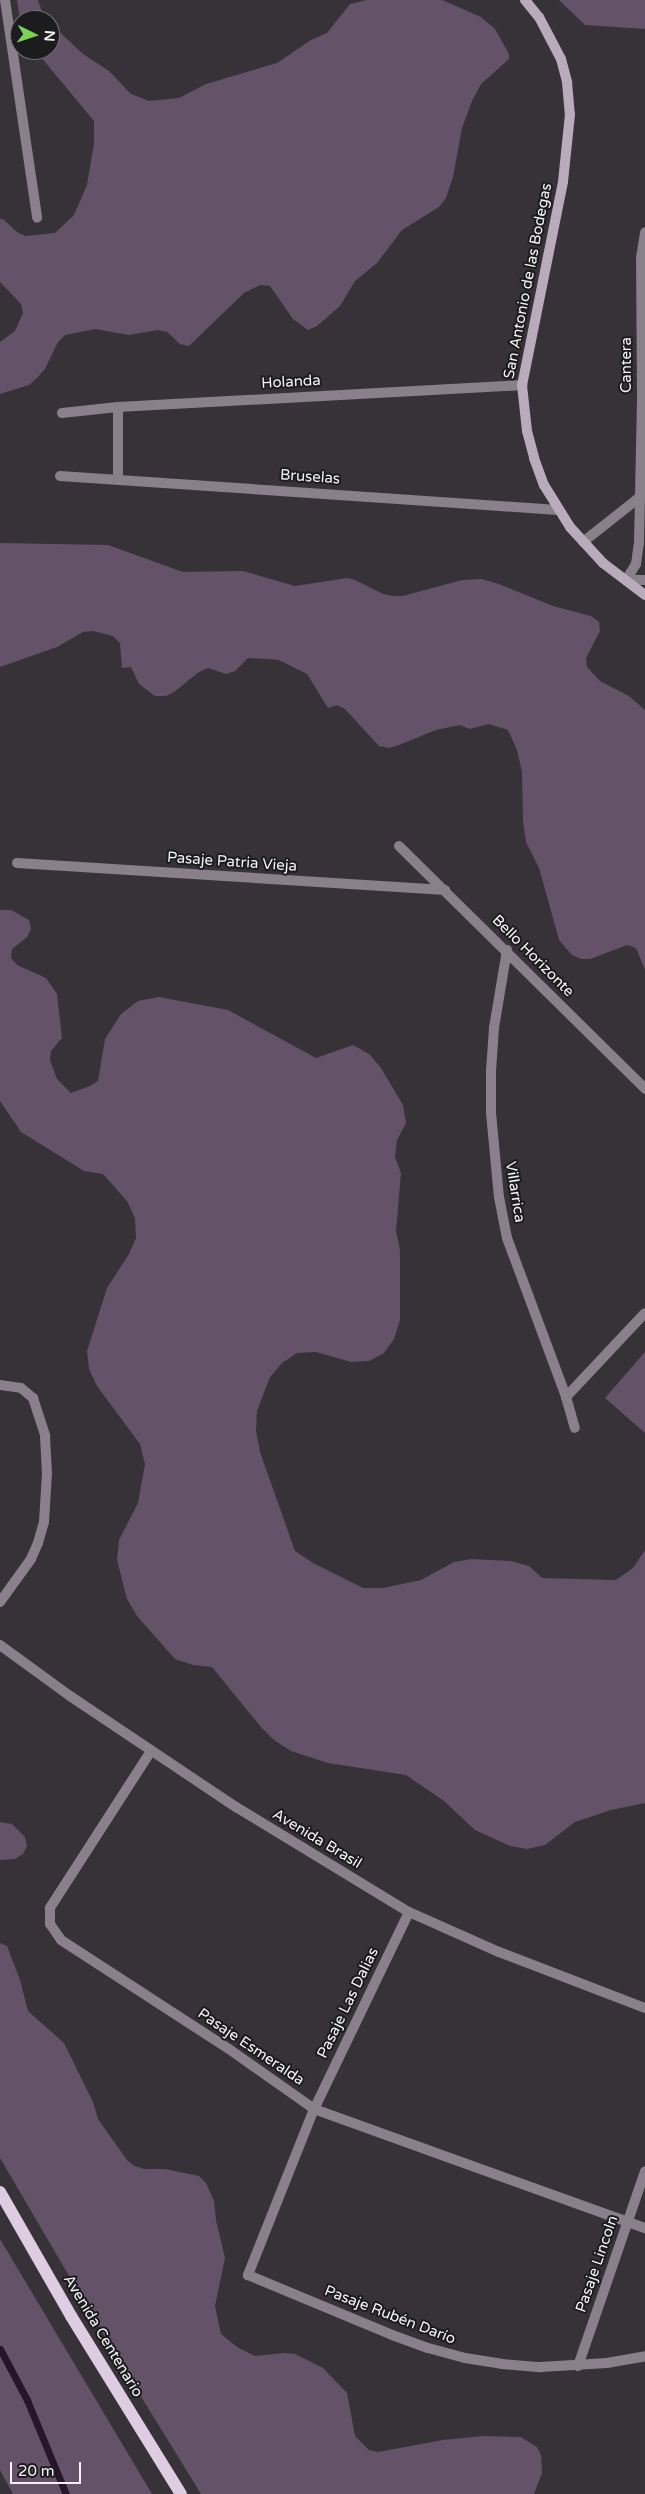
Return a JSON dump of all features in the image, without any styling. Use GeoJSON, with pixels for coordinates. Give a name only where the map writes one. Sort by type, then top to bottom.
{"type":"FeatureCollection","features":[{"type":"Feature","properties":{"kind":"main road","name":"Avenida Centenario"},"geometry":{"type":"LineString","coordinates":[[0,2192],[71,2316],[181,2494]]}},
{"type":"Feature","properties":{"kind":"street"},"geometry":{"type":"LineString","coordinates":[[4,0],[37,218]]}},
{"type":"Feature","properties":{"kind":"street","name":"San Antonio de las Bodegas"},"geometry":{"type":"LineString","coordinates":[[525,0],[539,17],[561,59],[567,82],[570,114],[563,182],[522,385],[527,431],[544,485],[558,510],[583,542],[645,595]]}},
{"type":"Feature","properties":{"kind":"street","name":"Cantera"},"geometry":{"type":"LineString","coordinates":[[626,580],[636,564],[639,543],[644,394],[641,258],[645,232]]}},
{"type":"Feature","properties":{"kind":"street","name":"Holanda"},"geometry":{"type":"LineString","coordinates":[[62,412],[118,407],[522,385]]}},
{"type":"Feature","properties":{"kind":"street"},"geometry":{"type":"LineString","coordinates":[[118,407],[118,479]]}},
{"type":"Feature","properties":{"kind":"street","name":"Bruselas"},"geometry":{"type":"LineString","coordinates":[[60,476],[558,510]]}},
{"type":"Feature","properties":{"kind":"street"},"geometry":{"type":"LineString","coordinates":[[583,542],[640,497]]}},
{"type":"Feature","properties":{"kind":"street"},"geometry":{"type":"LineString","coordinates":[[626,580],[645,580]]}},
{"type":"Feature","properties":{"kind":"street","name":"Bello Horizonte"},"geometry":{"type":"LineString","coordinates":[[399,846],[507,950],[645,1089]]}},
{"type":"Feature","properties":{"kind":"street","name":"Pasaje Patria Vieja"},"geometry":{"type":"LineString","coordinates":[[17,862],[445,890]]}},
{"type":"Feature","properties":{"kind":"street","name":"Villarrica"},"geometry":{"type":"LineString","coordinates":[[507,950],[497,1009],[491,1071],[491,1113],[499,1197],[507,1238],[566,1397],[575,1428]]}},
{"type":"Feature","properties":{"kind":"street"},"geometry":{"type":"LineString","coordinates":[[566,1397],[645,1313]]}},
{"type":"Feature","properties":{"kind":"street"},"geometry":{"type":"LineString","coordinates":[[0,1385],[21,1388],[33,1398],[45,1436],[47,1473],[44,1522],[38,1543],[30,1559],[0,1602]]}},
{"type":"Feature","properties":{"kind":"street","name":"Avenida Brasil"},"geometry":{"type":"LineString","coordinates":[[0,1645],[151,1751],[322,1860],[409,1912],[499,1952],[645,2008]]}},
{"type":"Feature","properties":{"kind":"street","name":"Pasaje Esmeralda"},"geometry":{"type":"LineString","coordinates":[[151,1751],[50,1908],[50,1924],[61,1940],[229,2049],[314,2109],[645,2228]]}},
{"type":"Feature","properties":{"kind":"street","name":"Pasaje Las Dalias"},"geometry":{"type":"LineString","coordinates":[[248,2275],[314,2109],[409,1912]]}},
{"type":"Feature","properties":{"kind":"street","name":"Pasaje Lincoln"},"geometry":{"type":"LineString","coordinates":[[578,2366],[645,2171]]}},
{"type":"Feature","properties":{"kind":"street","name":"Pasaje Rubén Darío"},"geometry":{"type":"LineString","coordinates":[[248,2275],[428,2348],[502,2364],[578,2366],[645,2356]]}},
{"type":"Feature","properties":{"kind":"shaded area"},"geometry":{"type":"Polygon","coordinates":[[[17,0],[38,0],[41,10],[18,10],[17,0]]]}},
{"type":"Feature","properties":{"kind":"shaded area"},"geometry":{"type":"Polygon","coordinates":[[[367,0],[442,0],[481,17],[495,29],[509,54],[509,59],[481,84],[472,101],[462,128],[453,177],[446,198],[439,207],[402,230],[377,263],[355,281],[340,306],[317,326],[308,330],[293,319],[270,286],[260,285],[244,293],[189,346],[180,344],[167,332],[158,330],[129,335],[95,329],[65,335],[58,342],[45,369],[37,378],[29,385],[0,394],[0,342],[15,331],[23,313],[21,304],[0,282],[0,219],[3,219],[17,232],[25,236],[55,233],[74,215],[87,185],[94,143],[94,121],[43,60],[60,60],[60,32],[83,54],[109,71],[131,94],[149,101],[179,98],[206,84],[277,63],[311,40],[327,33],[350,4],[367,0]]]}},
{"type":"Feature","properties":{"kind":"shaded area"},"geometry":{"type":"Polygon","coordinates":[[[559,0],[645,0],[645,29],[585,25],[559,0]]]}},
{"type":"Feature","properties":{"kind":"shaded area"},"geometry":{"type":"Polygon","coordinates":[[[0,543],[108,545],[183,572],[243,571],[295,586],[347,578],[383,594],[393,596],[403,596],[462,580],[481,579],[499,584],[553,606],[591,616],[599,622],[600,631],[586,658],[587,667],[600,681],[629,696],[645,710],[645,970],[636,948],[627,945],[590,959],[581,959],[572,955],[559,940],[539,868],[526,842],[523,822],[522,772],[517,750],[508,730],[489,724],[469,729],[460,725],[436,730],[389,748],[379,746],[345,709],[337,705],[328,708],[307,674],[279,660],[269,659],[248,658],[235,671],[226,674],[208,668],[199,672],[174,692],[166,696],[155,696],[139,684],[131,667],[122,668],[120,643],[113,636],[93,631],[83,632],[57,647],[0,667],[0,543]]]}},
{"type":"Feature","properties":{"kind":"shaded area"},"geometry":{"type":"Polygon","coordinates":[[[0,910],[11,910],[29,920],[31,929],[27,937],[12,949],[11,958],[17,965],[46,978],[57,994],[62,1038],[51,1051],[50,1060],[57,1079],[71,1093],[98,1081],[105,1039],[121,1014],[138,1001],[159,997],[228,1010],[316,1058],[353,1045],[369,1054],[381,1068],[403,1105],[406,1123],[397,1140],[395,1157],[401,1173],[396,1231],[400,1250],[400,1320],[394,1339],[384,1353],[369,1361],[351,1362],[316,1352],[297,1353],[282,1363],[270,1377],[257,1411],[256,1431],[260,1452],[295,1551],[313,1563],[363,1588],[383,1588],[421,1580],[454,1562],[472,1559],[511,1561],[529,1566],[542,1578],[616,1580],[633,1568],[645,1550],[645,1803],[611,1810],[575,1822],[545,1845],[527,1849],[510,1846],[475,1830],[444,1801],[406,1775],[328,1763],[291,1751],[274,1740],[261,1727],[212,1667],[193,1665],[175,1659],[137,1616],[127,1599],[117,1560],[119,1540],[138,1503],[145,1464],[140,1444],[97,1386],[89,1369],[87,1351],[107,1288],[129,1254],[136,1238],[135,1218],[127,1201],[103,1174],[84,1171],[21,1132],[0,1101],[0,910]]]}},
{"type":"Feature","properties":{"kind":"shaded area"},"geometry":{"type":"Polygon","coordinates":[[[645,1352],[645,1433],[605,1398],[645,1352]]]}},
{"type":"Feature","properties":{"kind":"shaded area"},"geometry":{"type":"Polygon","coordinates":[[[0,1822],[12,1824],[25,1837],[27,1846],[23,1854],[15,1859],[0,1860],[0,1822]]]}},
{"type":"Feature","properties":{"kind":"shaded area"},"geometry":{"type":"Polygon","coordinates":[[[0,1943],[7,1946],[20,1980],[28,2011],[64,2043],[93,2102],[98,2119],[127,2160],[134,2166],[145,2169],[165,2169],[199,2176],[206,2183],[214,2201],[216,2220],[225,2258],[215,2306],[221,2334],[237,2347],[255,2356],[284,2353],[295,2354],[323,2368],[347,2393],[355,2436],[369,2450],[378,2452],[443,2440],[483,2436],[521,2437],[537,2447],[541,2455],[542,2473],[534,2494],[201,2494],[113,2351],[0,2158],[0,1943]]]}},
{"type":"Feature","properties":{"kind":"shaded area"},"geometry":{"type":"Polygon","coordinates":[[[0,2239],[152,2494],[13,2494],[0,2470],[0,2239]]]}},
{"type":"Feature","properties":{"kind":"waterway"},"geometry":{"type":"LineString","coordinates":[[0,2349],[27,2400],[66,2494]]}}]}
